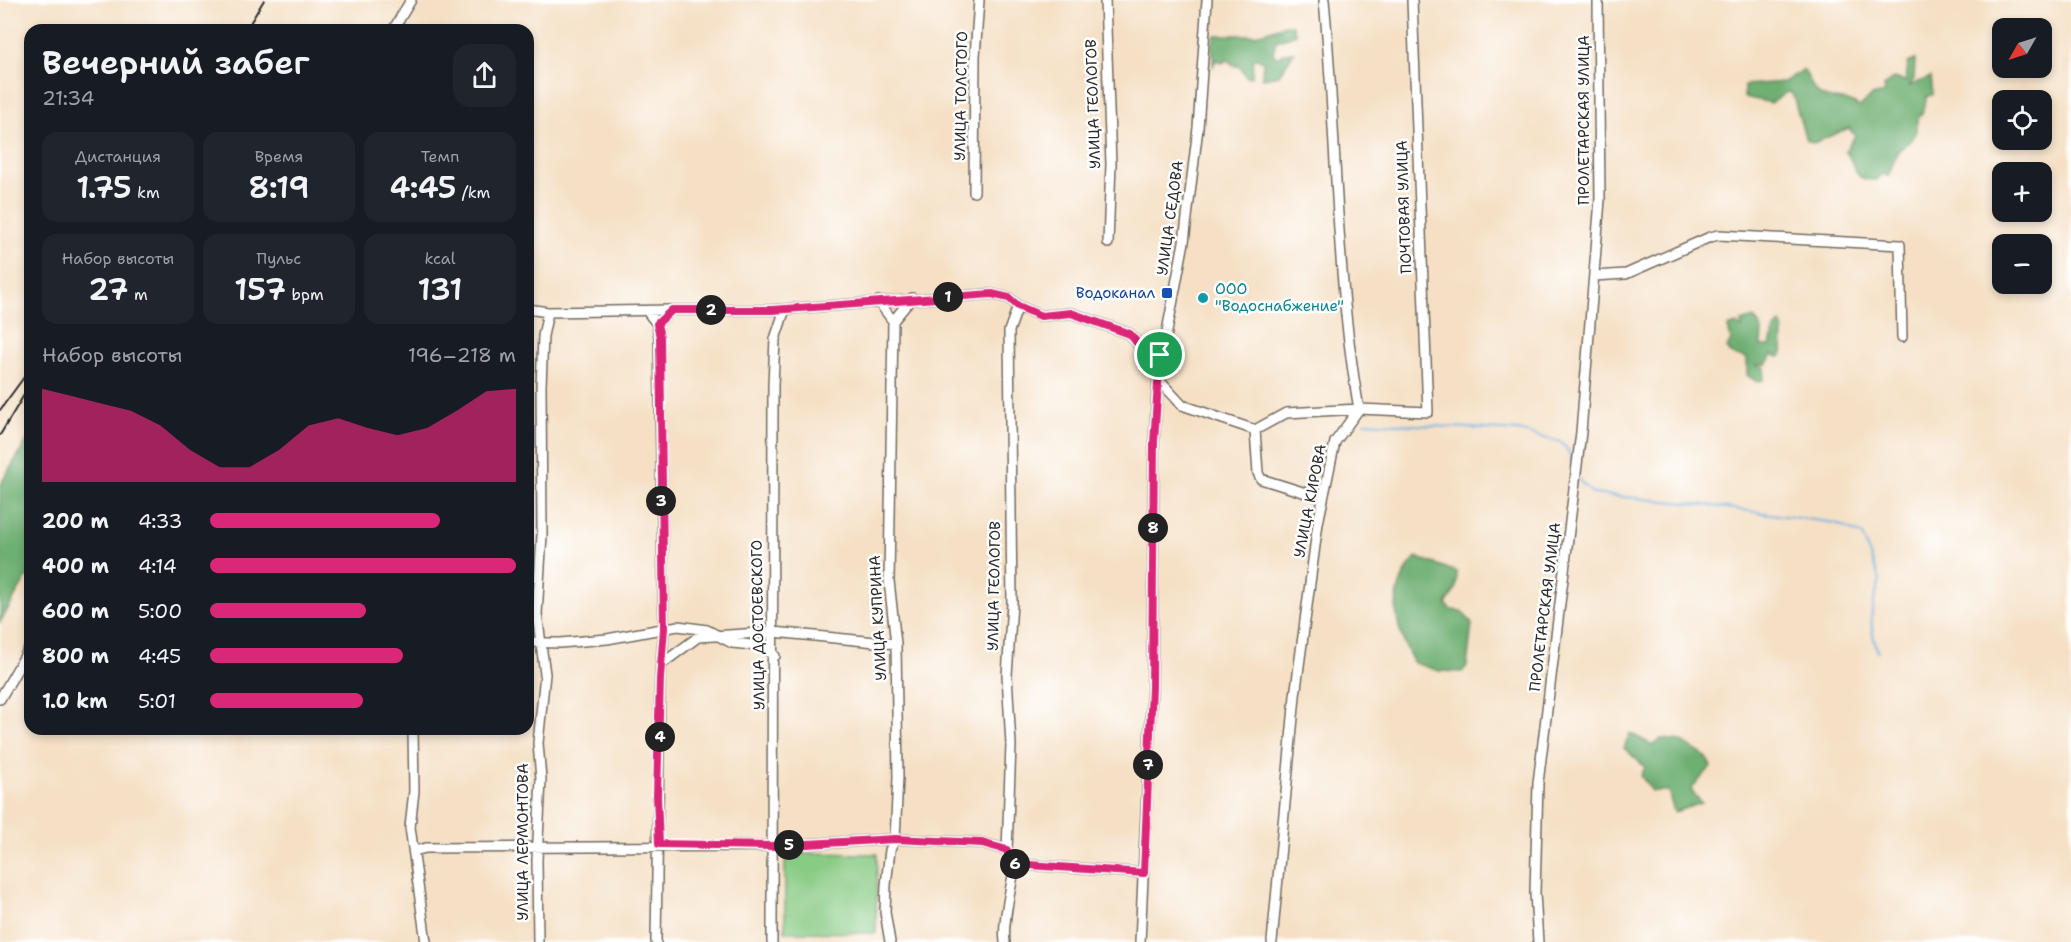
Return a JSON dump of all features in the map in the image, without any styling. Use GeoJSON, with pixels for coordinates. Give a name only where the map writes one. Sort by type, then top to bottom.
{"type":"FeatureCollection","features":[{"type":"Feature","properties":{"kind":"street"},"geometry":{"type":"LineString","coordinates":[[397,24],[411,0]]}},
{"type":"Feature","properties":{"kind":"street","name":"УЛИЦА ТОЛСТОГО"},"geometry":{"type":"LineString","coordinates":[[974,192],[975,56],[980,0]]}},
{"type":"Feature","properties":{"kind":"street","name":"УЛИЦА ГЕОЛОГОВ"},"geometry":{"type":"LineString","coordinates":[[1105,0],[1111,164],[1108,243]]}},
{"type":"Feature","properties":{"kind":"street","name":"УЛИЦА СЕДОВА"},"geometry":{"type":"LineString","coordinates":[[1140,942],[1152,687],[1154,442],[1158,379],[1160,355],[1184,242],[1197,128],[1207,0]]}},
{"type":"Feature","properties":{"kind":"street"},"geometry":{"type":"LineString","coordinates":[[534,310],[548,312],[785,309],[992,294],[1009,298],[1018,306],[1041,316],[1071,313],[1130,334],[1149,358],[1158,379],[1182,405],[1255,430],[1286,413],[1359,409],[1351,364],[1335,186],[1324,0]]}},
{"type":"Feature","properties":{"kind":"street","name":"ПОЧТОВАЯ УЛИЦА"},"geometry":{"type":"LineString","coordinates":[[1359,409],[1428,412],[1412,0]]}},
{"type":"Feature","properties":{"kind":"street","name":"ПРОЛЕТАРСКАЯ УЛИЦА"},"geometry":{"type":"LineString","coordinates":[[1538,942],[1535,893],[1538,783],[1579,456],[1600,200],[1601,110],[1598,0]]}},
{"type":"Feature","properties":{"kind":"street"},"geometry":{"type":"LineString","coordinates":[[1594,276],[1626,274],[1719,235],[1900,245],[1902,337]]}},
{"type":"Feature","properties":{"kind":"street"},"geometry":{"type":"LineString","coordinates":[[878,301],[892,321],[912,298]]}},
{"type":"Feature","properties":{"kind":"street","name":"УЛИЦА ГЕОЛОГОВ"},"geometry":{"type":"LineString","coordinates":[[1007,850],[1011,745],[1007,675],[1012,604],[1009,351],[1010,331],[1018,306]]}},
{"type":"Feature","properties":{"kind":"street","name":"УЛИЦА ДОСТОЕВСКОГО"},"geometry":{"type":"LineString","coordinates":[[772,942],[775,656],[772,537],[775,339],[785,309]]}},
{"type":"Feature","properties":{"kind":"street"},"geometry":{"type":"LineString","coordinates":[[657,324],[672,310]]}},
{"type":"Feature","properties":{"kind":"street"},"geometry":{"type":"LineString","coordinates":[[647,311],[657,324],[660,337],[664,629],[660,678],[656,942]]}},
{"type":"Feature","properties":{"kind":"street","name":"УЛИЦА ЛЕРМОНТОВА"},"geometry":{"type":"LineString","coordinates":[[538,942],[541,779],[538,743],[545,674],[537,614],[542,535],[541,386],[543,336],[548,312]]}},
{"type":"Feature","properties":{"kind":"street","name":"УЛИЦА КУПРИНА"},"geometry":{"type":"LineString","coordinates":[[890,942],[885,912],[886,885],[890,850],[895,839],[898,777],[896,644],[889,581],[892,321]]}},
{"type":"Feature","properties":{"kind":"street"},"geometry":{"type":"LineString","coordinates":[[1149,358],[1156,361],[1160,355]]}},
{"type":"Feature","properties":{"kind":"street","name":"УЛИЦА КИРОВА"},"geometry":{"type":"LineString","coordinates":[[1272,942],[1295,696],[1322,498],[1335,442],[1359,409]]}},
{"type":"Feature","properties":{"kind":"street"},"geometry":{"type":"LineString","coordinates":[[1255,430],[1258,473],[1261,479],[1322,498]]}},
{"type":"Feature","properties":{"kind":"street"},"geometry":{"type":"LineString","coordinates":[[534,642],[560,643],[596,640],[678,626],[693,627],[720,635],[732,643],[762,646],[775,656]]}},
{"type":"Feature","properties":{"kind":"street"},"geometry":{"type":"LineString","coordinates":[[663,663],[698,637],[720,635],[774,632],[896,644]]}},
{"type":"Feature","properties":{"kind":"street"},"geometry":{"type":"LineString","coordinates":[[0,699],[24,657]]}},
{"type":"Feature","properties":{"kind":"street"},"geometry":{"type":"LineString","coordinates":[[413,735],[414,791],[410,827],[426,942]]}},
{"type":"Feature","properties":{"kind":"street"},"geometry":{"type":"LineString","coordinates":[[414,851],[426,848],[659,844],[773,846],[895,839],[982,843],[1007,850],[1009,858],[1015,864],[1144,873]]}},
{"type":"Feature","properties":{"kind":"street"},"geometry":{"type":"LineString","coordinates":[[1005,942],[1003,929],[1010,906],[1015,864]]}},
{"type":"Feature","properties":{"kind":"green space"},"geometry":{"type":"Polygon","coordinates":[[[1285,25],[1292,25],[1296,34],[1276,41],[1273,53],[1277,58],[1284,53],[1294,52],[1279,75],[1262,78],[1263,61],[1257,58],[1253,60],[1252,77],[1247,77],[1239,66],[1227,60],[1222,63],[1217,59],[1213,66],[1212,44],[1215,35],[1255,35],[1285,25]]]}},
{"type":"Feature","properties":{"kind":"green space"},"geometry":{"type":"Polygon","coordinates":[[[1915,60],[1914,79],[1909,86],[1931,77],[1933,95],[1927,96],[1923,112],[1917,119],[1917,131],[1911,141],[1898,151],[1888,176],[1883,174],[1876,180],[1862,178],[1855,171],[1845,151],[1855,136],[1849,128],[1814,143],[1806,140],[1792,93],[1787,92],[1771,103],[1744,97],[1744,85],[1784,82],[1803,70],[1819,94],[1850,102],[1859,107],[1872,96],[1885,93],[1884,87],[1893,78],[1906,81],[1908,63],[1915,60]]]}},
{"type":"Feature","properties":{"kind":"green space"},"geometry":{"type":"Polygon","coordinates":[[[1754,318],[1762,329],[1761,346],[1770,346],[1774,330],[1780,323],[1783,328],[1782,355],[1779,357],[1772,355],[1767,364],[1756,365],[1765,368],[1763,380],[1757,382],[1747,375],[1747,358],[1732,355],[1727,348],[1731,340],[1728,327],[1736,324],[1742,328],[1741,322],[1754,318]]]}},
{"type":"Feature","properties":{"kind":"green space"},"geometry":{"type":"Polygon","coordinates":[[[24,446],[24,582],[0,622],[0,485],[24,446]]]}},
{"type":"Feature","properties":{"kind":"green space"},"geometry":{"type":"Polygon","coordinates":[[[1416,557],[1457,572],[1456,589],[1446,604],[1452,610],[1462,611],[1472,624],[1467,666],[1462,672],[1439,671],[1414,663],[1401,635],[1396,609],[1397,596],[1400,583],[1416,557]]]}},
{"type":"Feature","properties":{"kind":"green space"},"geometry":{"type":"Polygon","coordinates":[[[1630,733],[1652,745],[1661,739],[1682,741],[1703,755],[1711,767],[1692,788],[1692,792],[1702,803],[1674,812],[1668,791],[1652,791],[1641,776],[1645,767],[1624,748],[1630,733]]]}},
{"type":"Feature","properties":{"kind":"green space"},"geometry":{"type":"Polygon","coordinates":[[[785,853],[877,854],[876,933],[785,932],[785,853]]]}},
{"type":"Feature","properties":{"kind":"waterway"},"geometry":{"type":"LineString","coordinates":[[1365,422],[1518,431],[1560,442],[1567,449],[1573,463]]}},
{"type":"Feature","properties":{"kind":"waterway"},"geometry":{"type":"LineString","coordinates":[[1579,480],[1593,494],[1706,505],[1835,523],[1862,535],[1880,581],[1871,616],[1878,652]]}},
{"type":"Feature","properties":{"kind":"railway"},"geometry":{"type":"LineString","coordinates":[[250,24],[264,0]]}},
{"type":"Feature","properties":{"kind":"railway"},"geometry":{"type":"LineString","coordinates":[[0,410],[24,377]]}},
{"type":"Feature","properties":{"kind":"railway"},"geometry":{"type":"LineString","coordinates":[[0,435],[24,395]]}},
{"type":"Feature","properties":{"kind":"place","name":"Водоканал"},"geometry":{"type":"Point","coordinates":[1167,293]}},
{"type":"Feature","properties":{"kind":"place","name":"ООО \"Водоснабжение\""},"geometry":{"type":"Point","coordinates":[1203,298]}},
{"type":"Feature","properties":{"kind":"route"},"geometry":{"type":"LineString","coordinates":[[992,294],[1009,298],[1018,306],[1041,316],[1071,313],[1130,334],[1153,361],[1156,361],[1160,355],[1154,442],[1152,687],[1144,873],[1015,864],[1009,858],[1007,850],[982,843],[895,839],[773,846],[659,844],[657,796],[660,678],[664,629],[660,479],[660,337],[657,324],[672,310],[772,310],[912,298],[992,294]]}}]}
